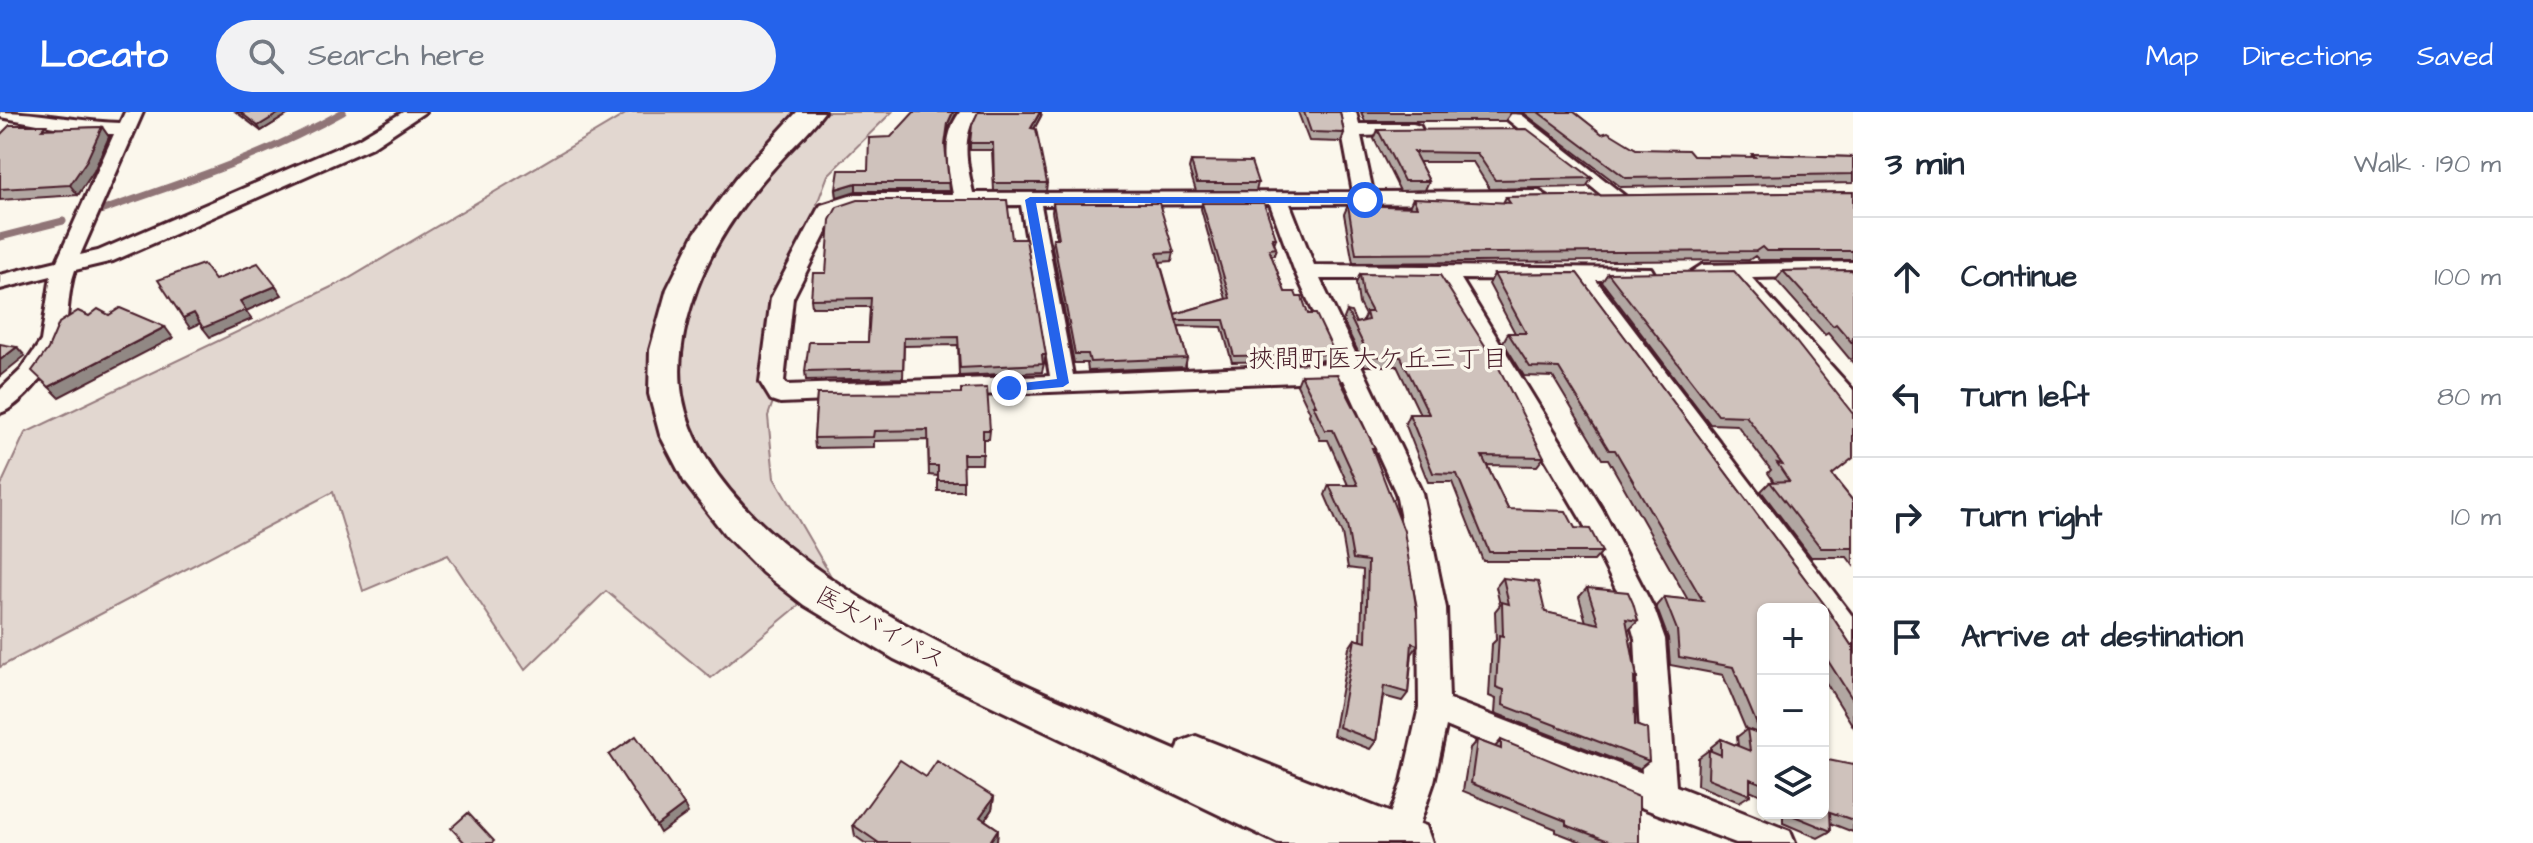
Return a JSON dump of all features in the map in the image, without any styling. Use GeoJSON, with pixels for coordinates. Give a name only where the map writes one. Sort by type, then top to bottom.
{"type":"FeatureCollection","features":[{"type":"Feature","properties":{"kind":"main road","name":"医大バイパス"},"geometry":{"type":"LineString","coordinates":[[811,112],[739,189],[720,214],[690,265],[679,294],[665,356],[665,388],[672,421],[689,458],[714,495],[761,546],[802,581],[888,636],[1329,843]]}},
{"type":"Feature","properties":{"kind":"main road","name":"医大バイパス"},"geometry":{"type":"LineString","coordinates":[[1038,708],[1227,769],[1403,841]]}},
{"type":"Feature","properties":{"kind":"street"},"geometry":{"type":"LineString","coordinates":[[0,112],[92,128],[131,120]]}},
{"type":"Feature","properties":{"kind":"street"},"geometry":{"type":"LineString","coordinates":[[0,282],[105,256],[365,143],[416,112]]}},
{"type":"Feature","properties":{"kind":"street"},"geometry":{"type":"LineString","coordinates":[[964,199],[955,140],[969,112]]}},
{"type":"Feature","properties":{"kind":"street"},"geometry":{"type":"LineString","coordinates":[[1507,112],[1623,196],[1584,196]]}},
{"type":"Feature","properties":{"kind":"street"},"geometry":{"type":"LineString","coordinates":[[0,404],[47,352],[54,334],[59,285],[65,267],[79,229],[131,120]]}},
{"type":"Feature","properties":{"kind":"street"},"geometry":{"type":"LineString","coordinates":[[1365,200],[1350,121],[1433,130]]}},
{"type":"Feature","properties":{"kind":"street"},"geometry":{"type":"LineString","coordinates":[[1497,129],[1529,129]]}},
{"type":"Feature","properties":{"kind":"street"},"geometry":{"type":"LineString","coordinates":[[1352,371],[995,388],[780,394],[772,382],[782,298],[828,209],[856,200],[1553,197]]}},
{"type":"Feature","properties":{"kind":"street"},"geometry":{"type":"LineString","coordinates":[[1030,200],[1063,383]]}},
{"type":"Feature","properties":{"kind":"street"},"geometry":{"type":"LineString","coordinates":[[1278,200],[1306,272],[1412,506],[1424,556],[1432,608],[1434,707],[1403,841]]}},
{"type":"Feature","properties":{"kind":"street"},"geometry":{"type":"LineString","coordinates":[[1306,272],[1447,274],[1853,269]]}},
{"type":"Feature","properties":{"kind":"street"},"geometry":{"type":"LineString","coordinates":[[1735,272],[1853,406]]}},
{"type":"Feature","properties":{"kind":"street"},"geometry":{"type":"LineString","coordinates":[[1580,273],[1853,640]]}},
{"type":"Feature","properties":{"kind":"street"},"geometry":{"type":"LineString","coordinates":[[1447,274],[1593,516],[1641,611],[1650,639],[1660,799]]}},
{"type":"Feature","properties":{"kind":"street"},"geometry":{"type":"LineString","coordinates":[[1434,707],[1660,799],[1778,843]]}},
{"type":"Feature","properties":{"kind":"shaded area"},"geometry":{"type":"Polygon","coordinates":[[[629,112],[892,112],[828,175],[817,204],[828,209],[776,299],[775,396],[768,416],[774,478],[832,578],[711,678],[606,591],[525,670],[448,555],[363,591],[333,492],[0,667],[1,485],[25,433],[348,279],[629,112]]]}},
{"type":"Feature","properties":{"kind":"building"},"geometry":{"type":"Polygon","coordinates":[[[240,112],[281,112],[258,126],[240,112]]]}},
{"type":"Feature","properties":{"kind":"building"},"geometry":{"type":"Polygon","coordinates":[[[914,112],[953,112],[945,145],[949,183],[856,183],[836,189],[839,170],[868,170],[869,138],[891,137],[914,112]]]}},
{"type":"Feature","properties":{"kind":"building"},"geometry":{"type":"Polygon","coordinates":[[[978,112],[1040,112],[1031,128],[1036,129],[1047,183],[994,183],[993,143],[970,143],[972,125],[978,112]]]}},
{"type":"Feature","properties":{"kind":"building"},"geometry":{"type":"Polygon","coordinates":[[[1304,112],[1340,112],[1344,133],[1311,132],[1304,112]]]}},
{"type":"Feature","properties":{"kind":"building"},"geometry":{"type":"Polygon","coordinates":[[[1538,112],[1574,112],[1602,134],[1608,132],[1636,149],[1688,150],[1693,156],[1853,157],[1853,174],[1626,178],[1538,112]]]}},
{"type":"Feature","properties":{"kind":"building"},"geometry":{"type":"Polygon","coordinates":[[[10,125],[46,125],[42,129],[102,127],[87,160],[70,185],[0,189],[0,135],[10,125]]]}},
{"type":"Feature","properties":{"kind":"building"},"geometry":{"type":"Polygon","coordinates":[[[1527,129],[1592,178],[1495,180],[1477,153],[1414,152],[1429,181],[1404,181],[1378,130],[1527,129]]]}},
{"type":"Feature","properties":{"kind":"building"},"geometry":{"type":"Polygon","coordinates":[[[1191,161],[1251,162],[1258,183],[1197,183],[1191,161]]]}},
{"type":"Feature","properties":{"kind":"building"},"geometry":{"type":"Polygon","coordinates":[[[1853,192],[1853,251],[1766,251],[1762,247],[1756,251],[1356,254],[1348,205],[1417,207],[1413,198],[1510,203],[1506,197],[1853,192]]]}},
{"type":"Feature","properties":{"kind":"building"},"geometry":{"type":"Polygon","coordinates":[[[858,200],[1007,200],[1012,239],[1026,239],[1046,355],[1042,355],[1043,364],[960,368],[958,337],[904,338],[903,369],[805,371],[809,342],[868,342],[871,298],[811,299],[813,273],[826,273],[830,220],[837,207],[858,200]]]}},
{"type":"Feature","properties":{"kind":"building"},"geometry":{"type":"Polygon","coordinates":[[[1053,203],[1159,203],[1174,252],[1157,253],[1187,358],[1090,362],[1088,354],[1075,354],[1053,238],[1059,238],[1053,203]]]}},
{"type":"Feature","properties":{"kind":"building"},"geometry":{"type":"Polygon","coordinates":[[[1202,203],[1264,203],[1276,238],[1272,238],[1276,248],[1269,249],[1285,292],[1295,292],[1297,297],[1302,297],[1308,314],[1316,314],[1335,354],[1234,356],[1224,320],[1176,320],[1175,314],[1230,298],[1202,203]]]}},
{"type":"Feature","properties":{"kind":"building"},"geometry":{"type":"Polygon","coordinates":[[[258,263],[276,286],[240,301],[246,310],[203,328],[194,313],[183,318],[158,280],[203,264],[215,280],[258,263]]]}},
{"type":"Feature","properties":{"kind":"building"},"geometry":{"type":"Polygon","coordinates":[[[1853,270],[1853,344],[1783,271],[1853,270]]]}},
{"type":"Feature","properties":{"kind":"building"},"geometry":{"type":"Polygon","coordinates":[[[1734,271],[1793,338],[1853,414],[1853,458],[1832,475],[1853,501],[1853,548],[1821,548],[1770,482],[1789,481],[1777,463],[1782,464],[1746,416],[1718,415],[1608,273],[1734,271]]]}},
{"type":"Feature","properties":{"kind":"building"},"geometry":{"type":"Polygon","coordinates":[[[1577,273],[1823,603],[1757,603],[1757,724],[1733,667],[1679,657],[1677,630],[1664,597],[1703,601],[1615,450],[1609,450],[1559,368],[1530,367],[1508,333],[1526,333],[1494,274],[1577,273]]]}},
{"type":"Feature","properties":{"kind":"building"},"geometry":{"type":"Polygon","coordinates":[[[1360,274],[1440,275],[1498,366],[1544,457],[1482,456],[1508,509],[1566,511],[1575,528],[1590,529],[1602,552],[1489,552],[1457,474],[1433,473],[1409,414],[1429,414],[1401,357],[1369,356],[1347,311],[1351,312],[1356,323],[1368,320],[1366,312],[1372,312],[1363,295],[1360,274]]]}},
{"type":"Feature","properties":{"kind":"building"},"geometry":{"type":"Polygon","coordinates":[[[120,308],[165,327],[49,387],[32,371],[48,349],[59,323],[78,311],[89,316],[98,309],[109,315],[120,308]]]}},
{"type":"Feature","properties":{"kind":"building"},"geometry":{"type":"Polygon","coordinates":[[[0,344],[17,347],[0,360],[0,344]]]}},
{"type":"Feature","properties":{"kind":"building"},"geometry":{"type":"Polygon","coordinates":[[[1337,374],[1375,448],[1372,448],[1404,531],[1417,612],[1418,645],[1412,643],[1408,693],[1384,686],[1376,741],[1339,727],[1355,639],[1366,642],[1368,561],[1353,559],[1347,525],[1329,485],[1358,485],[1333,430],[1325,430],[1301,375],[1337,374]]]}},
{"type":"Feature","properties":{"kind":"building"},"geometry":{"type":"Polygon","coordinates":[[[987,388],[990,430],[983,430],[983,454],[963,454],[964,481],[938,481],[938,466],[929,466],[928,430],[874,431],[873,437],[814,438],[817,394],[961,393],[961,389],[987,388]]]}},
{"type":"Feature","properties":{"kind":"building"},"geometry":{"type":"Polygon","coordinates":[[[1503,578],[1538,582],[1545,612],[1599,624],[1587,588],[1628,592],[1638,621],[1626,619],[1637,678],[1634,677],[1635,725],[1647,729],[1649,761],[1503,705],[1504,690],[1496,687],[1499,635],[1503,636],[1502,602],[1509,604],[1503,578]]]}},
{"type":"Feature","properties":{"kind":"building"},"geometry":{"type":"Polygon","coordinates":[[[1829,612],[1853,645],[1853,700],[1829,662],[1829,612]]]}},
{"type":"Feature","properties":{"kind":"building"},"geometry":{"type":"Polygon","coordinates":[[[1747,729],[1757,733],[1757,782],[1750,779],[1750,795],[1708,778],[1709,750],[1721,755],[1721,739],[1750,751],[1747,729]]]}},
{"type":"Feature","properties":{"kind":"building"},"geometry":{"type":"Polygon","coordinates":[[[636,736],[684,805],[656,826],[609,755],[636,736]]]}},
{"type":"Feature","properties":{"kind":"building"},"geometry":{"type":"Polygon","coordinates":[[[1477,740],[1501,749],[1501,740],[1639,797],[1639,843],[1614,843],[1471,783],[1477,740]]]}},
{"type":"Feature","properties":{"kind":"building"},"geometry":{"type":"Polygon","coordinates":[[[900,760],[926,777],[937,761],[994,797],[980,817],[998,829],[989,843],[879,843],[853,825],[900,760]]]}},
{"type":"Feature","properties":{"kind":"building"},"geometry":{"type":"Polygon","coordinates":[[[1829,760],[1853,765],[1853,820],[1830,812],[1831,831],[1801,819],[1829,819],[1829,760]]]}},
{"type":"Feature","properties":{"kind":"building"},"geometry":{"type":"Polygon","coordinates":[[[468,813],[494,841],[492,843],[465,843],[451,828],[468,813]]]}},
{"type":"Feature","properties":{"kind":"waterway"},"geometry":{"type":"LineString","coordinates":[[100,211],[254,155],[343,112]]}},
{"type":"Feature","properties":{"kind":"waterway"},"geometry":{"type":"LineString","coordinates":[[0,237],[63,221]]}},
{"type":"Feature","properties":{"kind":"district","name":"挾間町医大ケ丘三丁目"},"geometry":{"type":"Point","coordinates":[1378,358]}},
{"type":"Feature","properties":{"kind":"route"},"geometry":{"type":"LineString","coordinates":[[1009,388],[1063,383],[1030,200],[1365,200]]}}]}
